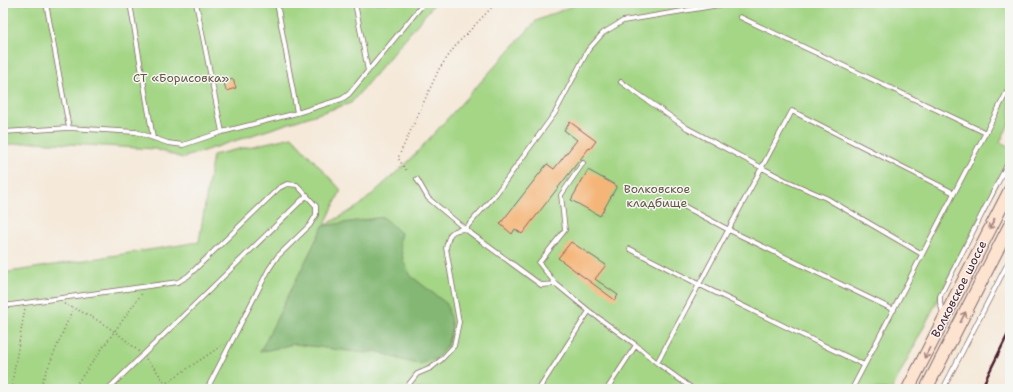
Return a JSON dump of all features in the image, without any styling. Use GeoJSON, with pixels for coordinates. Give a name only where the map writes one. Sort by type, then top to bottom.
{"type":"FeatureCollection","features":[{"type":"Feature","properties":{"kind":"main road","name":"Волковское шоссе"},"geometry":{"type":"LineString","coordinates":[[908,389],[1010,190]]}},
{"type":"Feature","properties":{"kind":"main road","name":"Волковское шоссе"},"geometry":{"type":"LineString","coordinates":[[926,389],[1010,225]]}},
{"type":"Feature","properties":{"kind":"lane"},"geometry":{"type":"LineString","coordinates":[[46,3],[69,128]]}},
{"type":"Feature","properties":{"kind":"lane"},"geometry":{"type":"LineString","coordinates":[[130,3],[153,138]]}},
{"type":"Feature","properties":{"kind":"lane"},"geometry":{"type":"LineString","coordinates":[[196,3],[222,132]]}},
{"type":"Feature","properties":{"kind":"lane"},"geometry":{"type":"LineString","coordinates":[[277,3],[298,113]]}},
{"type":"Feature","properties":{"kind":"lane"},"geometry":{"type":"LineString","coordinates":[[355,3],[368,71]]}},
{"type":"Feature","properties":{"kind":"lane"},"geometry":{"type":"LineString","coordinates":[[3,132],[69,128],[136,132],[168,143],[183,145],[222,132],[298,113],[342,99],[349,94],[424,3]]}},
{"type":"Feature","properties":{"kind":"lane"},"geometry":{"type":"LineString","coordinates":[[409,384],[417,374],[431,368],[454,346],[459,322],[446,248],[448,236],[456,229],[465,228],[496,194],[555,113],[588,50],[603,33],[623,21],[720,5],[722,3]]}},
{"type":"Feature","properties":{"kind":"lane"},"geometry":{"type":"LineString","coordinates":[[740,17],[986,133]]}},
{"type":"Feature","properties":{"kind":"lane"},"geometry":{"type":"LineString","coordinates":[[621,82],[687,128],[785,180],[826,198],[922,254]]}},
{"type":"Feature","properties":{"kind":"lane"},"geometry":{"type":"LineString","coordinates":[[852,389],[1010,86]]}},
{"type":"Feature","properties":{"kind":"lane"},"geometry":{"type":"LineString","coordinates":[[657,363],[792,111],[954,193]]}},
{"type":"Feature","properties":{"kind":"lane"},"geometry":{"type":"LineString","coordinates":[[945,317],[940,303],[940,296],[1010,159]]}},
{"type":"Feature","properties":{"kind":"lane"},"geometry":{"type":"LineString","coordinates":[[583,163],[561,195],[565,230],[539,263],[556,284],[589,311],[693,389]]}},
{"type":"Feature","properties":{"kind":"lane"},"geometry":{"type":"LineString","coordinates":[[416,179],[428,198],[465,228],[541,285],[556,284]]}},
{"type":"Feature","properties":{"kind":"lane"},"geometry":{"type":"LineString","coordinates":[[3,306],[178,282],[188,276],[279,188],[288,184],[297,185],[316,206],[316,215],[310,225],[277,257],[269,269],[206,389]]}},
{"type":"Feature","properties":{"kind":"lane"},"geometry":{"type":"LineString","coordinates":[[108,389],[307,195]]}},
{"type":"Feature","properties":{"kind":"lane"},"geometry":{"type":"LineString","coordinates":[[678,203],[729,230],[894,310]]}},
{"type":"Feature","properties":{"kind":"lane"},"geometry":{"type":"LineString","coordinates":[[630,249],[864,365]]}},
{"type":"Feature","properties":{"kind":"lane"},"geometry":{"type":"LineString","coordinates":[[943,389],[1010,259]]}},
{"type":"Feature","properties":{"kind":"lane"},"geometry":{"type":"LineString","coordinates":[[539,389],[589,311]]}},
{"type":"Feature","properties":{"kind":"lane"},"geometry":{"type":"LineString","coordinates":[[607,389],[636,345]]}},
{"type":"Feature","properties":{"kind":"lane"},"geometry":{"type":"LineString","coordinates":[[682,389],[685,384]]}},
{"type":"Feature","properties":{"kind":"path"},"geometry":{"type":"LineString","coordinates":[[406,170],[398,158],[439,69],[457,44],[492,7],[499,3]]}},
{"type":"Feature","properties":{"kind":"path"},"geometry":{"type":"LineString","coordinates":[[73,389],[148,286]]}},
{"type":"Feature","properties":{"kind":"path"},"geometry":{"type":"LineString","coordinates":[[53,299],[98,320],[115,331],[143,356],[166,383],[169,389]]}},
{"type":"Feature","properties":{"kind":"path"},"geometry":{"type":"LineString","coordinates":[[11,389],[26,303]]}},
{"type":"Feature","properties":{"kind":"path"},"geometry":{"type":"LineString","coordinates":[[39,389],[74,308]]}},
{"type":"Feature","properties":{"kind":"path"},"geometry":{"type":"LineString","coordinates":[[157,389],[234,337]]}},
{"type":"Feature","properties":{"kind":"green space","name":"СТ «Борисовка»"},"geometry":{"type":"Polygon","coordinates":[[[3,3],[435,3],[351,103],[182,158],[155,149],[35,142],[3,145],[3,3]]]}},
{"type":"Feature","properties":{"kind":"green space","name":"Волковское кладбище"},"geometry":{"type":"Polygon","coordinates":[[[579,3],[1010,3],[1010,122],[1000,142],[1010,147],[1010,159],[892,389],[3,389],[3,273],[199,242],[213,155],[292,137],[341,190],[324,226],[359,206],[409,161],[536,21],[579,3]]]}},
{"type":"Feature","properties":{"kind":"green space"},"geometry":{"type":"Polygon","coordinates":[[[383,217],[401,233],[399,241],[404,263],[411,276],[447,304],[452,328],[447,346],[436,359],[419,364],[376,351],[365,353],[294,344],[260,352],[323,226],[383,217]]]}},
{"type":"Feature","properties":{"kind":"building"},"geometry":{"type":"Polygon","coordinates":[[[233,79],[236,88],[226,91],[224,82],[233,79]]]}},
{"type":"Feature","properties":{"kind":"building"},"geometry":{"type":"Polygon","coordinates":[[[570,122],[596,141],[522,234],[515,229],[512,234],[500,224],[547,164],[554,169],[577,140],[564,130],[570,122]]]}},
{"type":"Feature","properties":{"kind":"building"},"geometry":{"type":"Polygon","coordinates":[[[588,170],[617,186],[600,216],[571,200],[588,170]]]}},
{"type":"Feature","properties":{"kind":"building"},"geometry":{"type":"Polygon","coordinates":[[[571,242],[606,265],[595,279],[618,295],[615,300],[558,258],[571,242]]]}},
{"type":"Feature","properties":{"kind":"railway"},"geometry":{"type":"LineString","coordinates":[[981,389],[1010,330]]}}]}
